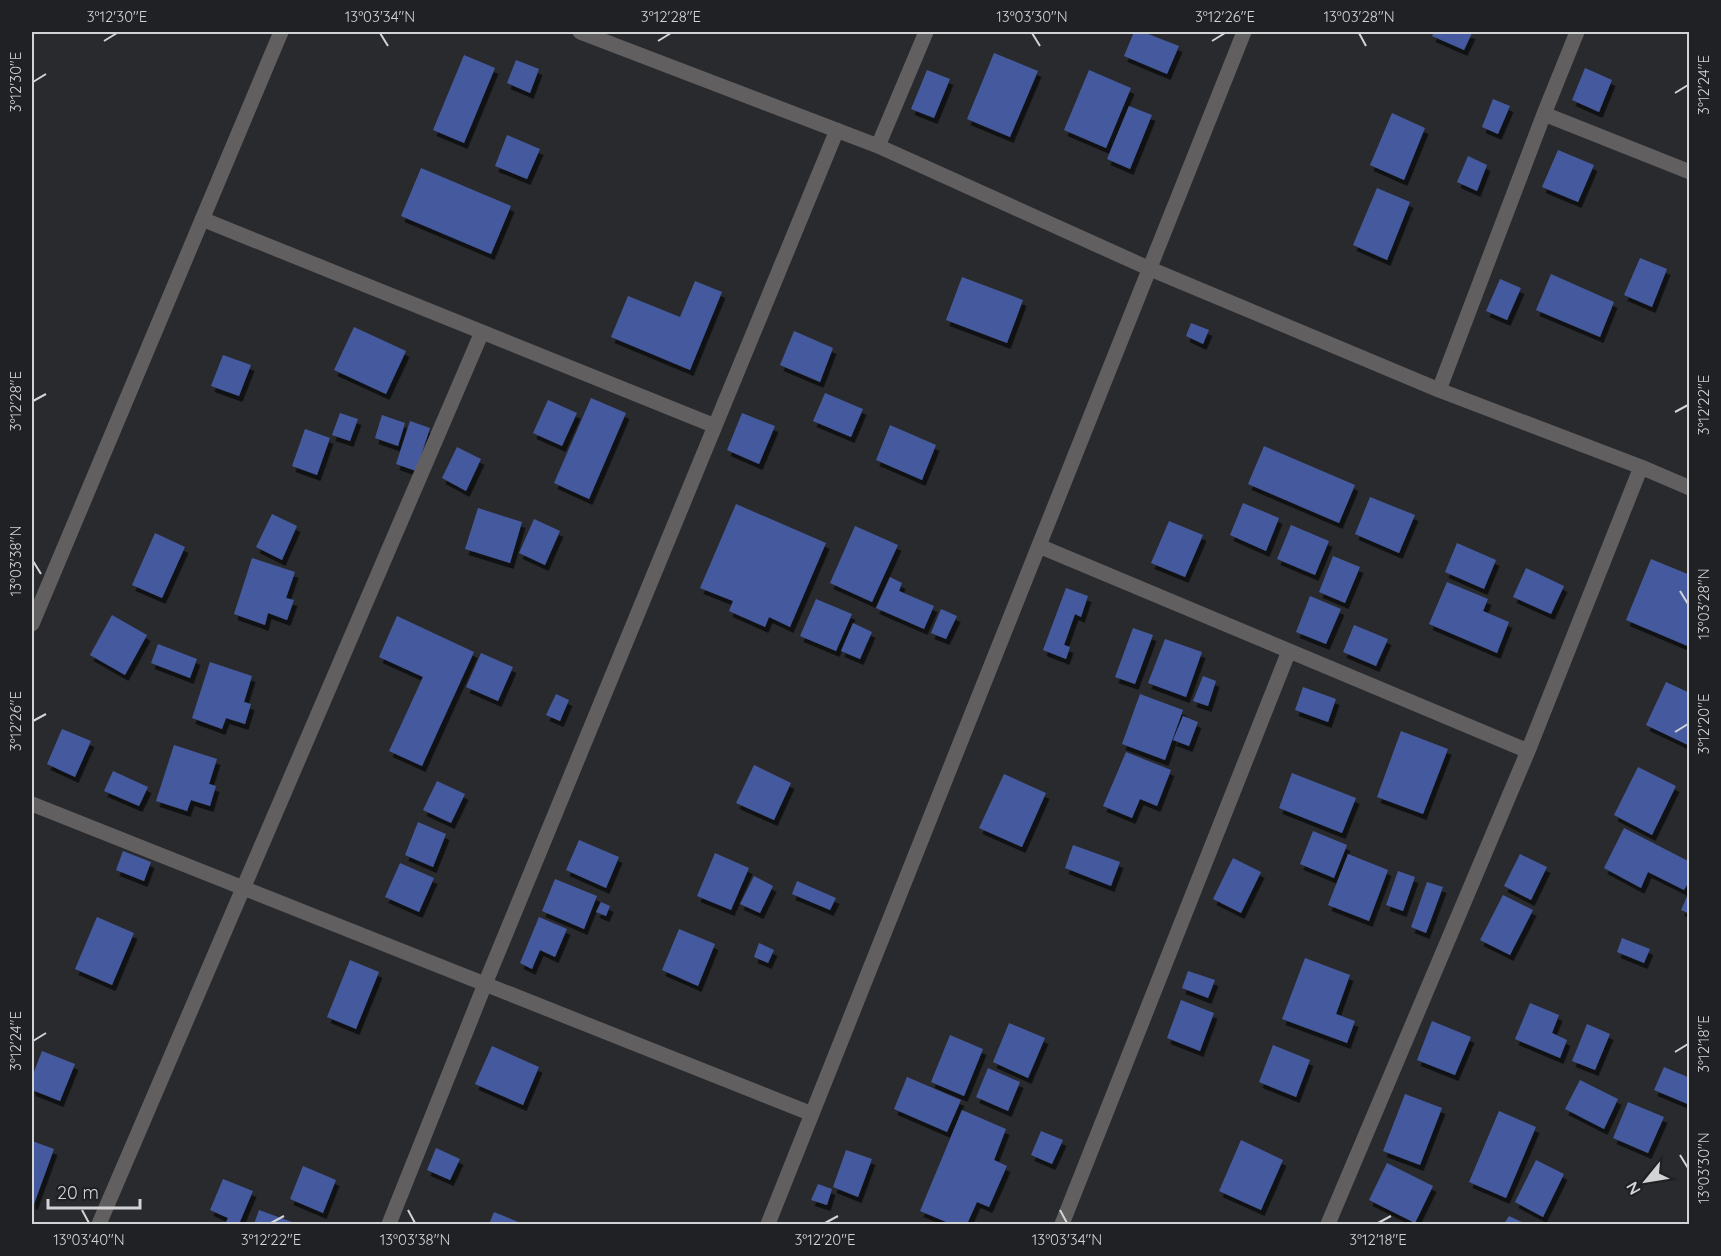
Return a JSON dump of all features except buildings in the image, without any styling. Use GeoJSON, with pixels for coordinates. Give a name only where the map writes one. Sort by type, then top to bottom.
{"type":"FeatureCollection","features":[{"type":"Feature","properties":{"kind":"street"},"geometry":{"type":"LineString","coordinates":[[32,624],[281,32]]}},
{"type":"Feature","properties":{"kind":"street"},"geometry":{"type":"LineString","coordinates":[[580,32],[618,38],[878,146],[1148,268],[1439,390],[1641,467],[1689,488]]}},
{"type":"Feature","properties":{"kind":"street"},"geometry":{"type":"LineString","coordinates":[[878,146],[926,32]]}},
{"type":"Feature","properties":{"kind":"street"},"geometry":{"type":"LineString","coordinates":[[768,1224],[1244,32]]}},
{"type":"Feature","properties":{"kind":"street"},"geometry":{"type":"LineString","coordinates":[[1439,390],[1577,32]]}},
{"type":"Feature","properties":{"kind":"street"},"geometry":{"type":"LineString","coordinates":[[1544,114],[1689,172]]}},
{"type":"Feature","properties":{"kind":"street"},"geometry":{"type":"LineString","coordinates":[[389,1224],[485,984],[837,130]]}},
{"type":"Feature","properties":{"kind":"street"},"geometry":{"type":"LineString","coordinates":[[202,219],[715,426]]}},
{"type":"Feature","properties":{"kind":"street"},"geometry":{"type":"LineString","coordinates":[[99,1224],[482,332]]}},
{"type":"Feature","properties":{"kind":"street"},"geometry":{"type":"LineString","coordinates":[[1328,1224],[1528,751],[1641,467]]}},
{"type":"Feature","properties":{"kind":"street"},"geometry":{"type":"LineString","coordinates":[[1039,546],[1528,751]]}},
{"type":"Feature","properties":{"kind":"street"},"geometry":{"type":"LineString","coordinates":[[1062,1224],[1289,651]]}},
{"type":"Feature","properties":{"kind":"street"},"geometry":{"type":"LineString","coordinates":[[32,804],[812,1114]]}}]}
